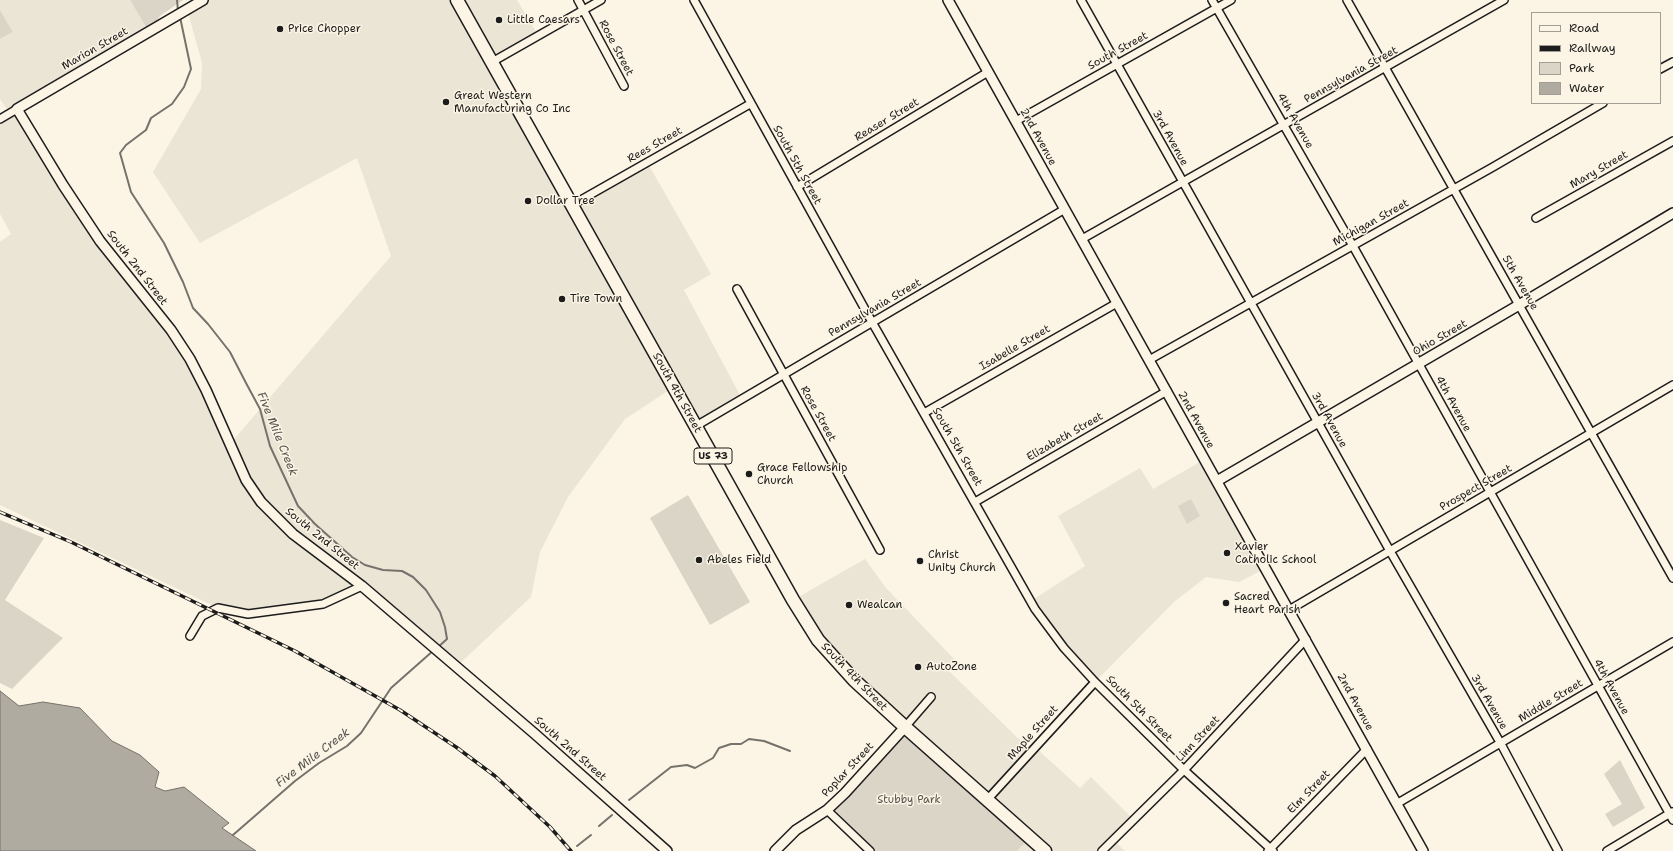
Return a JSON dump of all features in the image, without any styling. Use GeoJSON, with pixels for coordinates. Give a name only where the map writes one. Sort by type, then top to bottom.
{"type":"FeatureCollection","features":[{"type":"Feature","properties":{"kind":"highway","name":"South 4th Street"},"geometry":{"type":"LineString","coordinates":[[457,0],[793,600],[818,640],[854,680],[905,728],[1046,851]]}},
{"type":"Feature","properties":{"kind":"street","name":"Marion Street"},"geometry":{"type":"LineString","coordinates":[[0,119],[203,0]]}},
{"type":"Feature","properties":{"kind":"street","name":"Rose Street"},"geometry":{"type":"LineString","coordinates":[[578,0],[624,86]]}},
{"type":"Feature","properties":{"kind":"street"},"geometry":{"type":"LineString","coordinates":[[492,62],[601,0]]}},
{"type":"Feature","properties":{"kind":"street","name":"South 5th Street"},"geometry":{"type":"LineString","coordinates":[[694,0],[750,104],[872,322],[1035,609],[1064,648],[1095,682],[1184,770],[1270,850]]}},
{"type":"Feature","properties":{"kind":"street","name":"2nd Avenue"},"geometry":{"type":"LineString","coordinates":[[948,0],[1398,803],[1423,851]]}},
{"type":"Feature","properties":{"kind":"street","name":"3rd Avenue"},"geometry":{"type":"LineString","coordinates":[[1081,0],[1500,744],[1558,851]]}},
{"type":"Feature","properties":{"kind":"street","name":"4th Avenue"},"geometry":{"type":"LineString","coordinates":[[1212,0],[1353,246],[1489,493],[1672,815]]}},
{"type":"Feature","properties":{"kind":"street","name":"South Street"},"geometry":{"type":"LineString","coordinates":[[1016,121],[1231,0]]}},
{"type":"Feature","properties":{"kind":"street","name":"5th Avenue"},"geometry":{"type":"LineString","coordinates":[[1347,0],[1673,578]]}},
{"type":"Feature","properties":{"kind":"street","name":"Pennsylvania Street"},"geometry":{"type":"LineString","coordinates":[[1082,239],[1284,124],[1385,69],[1504,0]]}},
{"type":"Feature","properties":{"kind":"street"},"geometry":{"type":"LineString","coordinates":[[1661,69],[1673,62]]}},
{"type":"Feature","properties":{"kind":"street","name":"Reaser Street"},"geometry":{"type":"LineString","coordinates":[[797,187],[988,72]]}},
{"type":"Feature","properties":{"kind":"street","name":"Rees Street"},"geometry":{"type":"LineString","coordinates":[[572,205],[750,104]]}},
{"type":"Feature","properties":{"kind":"street","name":"Michigan Street"},"geometry":{"type":"LineString","coordinates":[[1149,360],[1353,246],[1601,104]]}},
{"type":"Feature","properties":{"kind":"street","name":"South 2nd Street"},"geometry":{"type":"LineString","coordinates":[[17,109],[63,185],[100,241],[170,330],[190,359],[206,390],[246,480],[261,502],[293,534],[362,586],[449,660],[667,851]]}},
{"type":"Feature","properties":{"kind":"street","name":"Mary Street"},"geometry":{"type":"LineString","coordinates":[[1536,218],[1673,141]]}},
{"type":"Feature","properties":{"kind":"street","name":"Pennsylvania Street"},"geometry":{"type":"LineString","coordinates":[[696,426],[1065,209]]}},
{"type":"Feature","properties":{"kind":"street","name":"Ohio Street"},"geometry":{"type":"LineString","coordinates":[[1217,481],[1520,306],[1672,216]]}},
{"type":"Feature","properties":{"kind":"street","name":"Rose Street"},"geometry":{"type":"LineString","coordinates":[[737,289],[880,550]]}},
{"type":"Feature","properties":{"kind":"street","name":"Isabelle Street"},"geometry":{"type":"LineString","coordinates":[[924,413],[1117,302]]}},
{"type":"Feature","properties":{"kind":"street","name":"Prospect Street"},"geometry":{"type":"LineString","coordinates":[[1289,610],[1673,384]]}},
{"type":"Feature","properties":{"kind":"street","name":"Elizabeth Street"},"geometry":{"type":"LineString","coordinates":[[975,502],[1167,391]]}},
{"type":"Feature","properties":{"kind":"street"},"geometry":{"type":"LineString","coordinates":[[190,636],[202,616],[218,608],[248,614],[323,604],[362,586]]}},
{"type":"Feature","properties":{"kind":"street","name":"Linn Street"},"geometry":{"type":"LineString","coordinates":[[1102,851],[1184,770],[1306,639]]}},
{"type":"Feature","properties":{"kind":"street","name":"Middle Street"},"geometry":{"type":"LineString","coordinates":[[1398,803],[1673,642]]}},
{"type":"Feature","properties":{"kind":"street","name":"Maple Street"},"geometry":{"type":"LineString","coordinates":[[987,800],[1095,682]]}},
{"type":"Feature","properties":{"kind":"street","name":"Poplar Street"},"geometry":{"type":"LineString","coordinates":[[775,851],[796,830],[827,810],[845,793],[905,728],[931,697]]}},
{"type":"Feature","properties":{"kind":"street","name":"Elm Street"},"geometry":{"type":"LineString","coordinates":[[1270,850],[1367,749]]}},
{"type":"Feature","properties":{"kind":"street"},"geometry":{"type":"LineString","coordinates":[[827,810],[870,851]]}},
{"type":"Feature","properties":{"kind":"street"},"geometry":{"type":"LineString","coordinates":[[1607,851],[1672,815]]}},
{"type":"Feature","properties":{"kind":"shaded area"},"geometry":{"type":"Polygon","coordinates":[[[0,0],[130,0],[149,32],[17,109],[63,185],[171,330],[230,444],[391,256],[357,158],[200,243],[153,172],[201,89],[202,63],[187,9],[203,0],[517,0],[538,35],[492,62],[572,205],[647,162],[711,274],[684,290],[742,399],[696,426],[674,387],[625,419],[568,497],[540,552],[531,597],[457,666],[362,586],[323,604],[248,614],[218,608],[0,505],[0,242],[11,234],[0,214],[0,119],[10,113],[0,99],[0,39],[13,32],[0,10],[0,0]]]}},
{"type":"Feature","properties":{"kind":"shaded area"},"geometry":{"type":"Polygon","coordinates":[[[1205,459],[1266,568],[1239,582],[1206,577],[1174,602],[1095,682],[1064,648],[1031,601],[1085,566],[1058,516],[1140,468],[1153,489],[1205,459]]]}},
{"type":"Feature","properties":{"kind":"shaded area"},"geometry":{"type":"Polygon","coordinates":[[[865,559],[886,588],[956,661],[948,670],[1031,751],[1035,747],[1080,788],[1091,777],[1134,820],[1113,840],[1125,851],[1017,851],[1029,837],[859,684],[793,600],[865,559]]]}},
{"type":"Feature","properties":{"kind":"green space"},"geometry":{"type":"Polygon","coordinates":[[[130,0],[183,0],[160,16],[149,32],[130,0]]]}},
{"type":"Feature","properties":{"kind":"green space"},"geometry":{"type":"Polygon","coordinates":[[[0,10],[13,32],[0,39],[0,10]]]}},
{"type":"Feature","properties":{"kind":"green space","name":"Abeles Field"},"geometry":{"type":"Polygon","coordinates":[[[688,495],[750,602],[710,625],[650,518],[688,495]]]}},
{"type":"Feature","properties":{"kind":"green space"},"geometry":{"type":"Polygon","coordinates":[[[1191,499],[1200,516],[1187,524],[1178,506],[1191,499]]]}},
{"type":"Feature","properties":{"kind":"green space"},"geometry":{"type":"Polygon","coordinates":[[[0,520],[44,538],[5,600],[63,638],[12,689],[0,683],[0,520]]]}},
{"type":"Feature","properties":{"kind":"green space","name":"Stubby Park"},"geometry":{"type":"Polygon","coordinates":[[[905,727],[1030,837],[1017,851],[870,851],[827,810],[905,727]]]}},
{"type":"Feature","properties":{"kind":"green space"},"geometry":{"type":"Polygon","coordinates":[[[1620,760],[1645,808],[1613,827],[1605,814],[1622,804],[1604,774],[1620,760]]]}},
{"type":"Feature","properties":{"kind":"water"},"geometry":{"type":"Polygon","coordinates":[[[0,691],[19,706],[43,702],[80,708],[112,741],[140,755],[159,772],[155,787],[165,791],[184,787],[229,823],[222,828],[256,851],[0,851],[0,691]]]}},
{"type":"Feature","properties":{"kind":"waterway","name":"Five Mile Creek"},"geometry":{"type":"LineString","coordinates":[[177,0],[178,11]]}},
{"type":"Feature","properties":{"kind":"waterway","name":"Five Mile Creek"},"geometry":{"type":"LineString","coordinates":[[180,17],[191,69],[184,87],[172,104],[151,118],[146,130],[126,145],[120,153],[131,192],[164,243],[183,282],[193,308],[230,352],[260,409],[270,446],[298,506],[315,524],[352,557],[365,565],[383,570],[402,571],[413,577],[426,590],[440,612],[445,627],[447,639],[437,648]]}},
{"type":"Feature","properties":{"kind":"waterway","name":"Five Mile Creek"},"geometry":{"type":"LineString","coordinates":[[233,835],[295,781],[319,763],[347,746],[361,733],[391,688],[434,650]]}},
{"type":"Feature","properties":{"kind":"waterway"},"geometry":{"type":"LineString","coordinates":[[629,800],[671,767],[687,765],[695,768],[713,758],[719,748],[731,744],[741,744],[749,739],[764,741],[790,751]]}},
{"type":"Feature","properties":{"kind":"waterway"},"geometry":{"type":"LineString","coordinates":[[599,826],[612,815]]}},
{"type":"Feature","properties":{"kind":"waterway"},"geometry":{"type":"LineString","coordinates":[[577,846],[591,835]]}},
{"type":"Feature","properties":{"kind":"railway"},"geometry":{"type":"LineString","coordinates":[[0,512],[71,542],[295,651],[400,710],[456,747],[495,776],[550,827],[571,851]]}},
{"type":"Feature","properties":{"kind":"place","name":"Little Caesars"},"geometry":{"type":"Point","coordinates":[499,20]}},
{"type":"Feature","properties":{"kind":"place","name":"Price Chopper"},"geometry":{"type":"Point","coordinates":[280,29]}},
{"type":"Feature","properties":{"kind":"place","name":"Great Western Manufacturing Co Inc"},"geometry":{"type":"Point","coordinates":[446,102]}},
{"type":"Feature","properties":{"kind":"place","name":"Dollar Tree"},"geometry":{"type":"Point","coordinates":[528,201]}},
{"type":"Feature","properties":{"kind":"place","name":"Tire Town"},"geometry":{"type":"Point","coordinates":[562,299]}},
{"type":"Feature","properties":{"kind":"place","name":"Grace Fellowship Church"},"geometry":{"type":"Point","coordinates":[749,474]}},
{"type":"Feature","properties":{"kind":"place","name":"Xavier Catholic School"},"geometry":{"type":"Point","coordinates":[1227,553]}},
{"type":"Feature","properties":{"kind":"place","name":"Abeles Field"},"geometry":{"type":"Point","coordinates":[699,560]}},
{"type":"Feature","properties":{"kind":"place","name":"Christ Unity Church"},"geometry":{"type":"Point","coordinates":[920,561]}},
{"type":"Feature","properties":{"kind":"place","name":"Sacred Heart Parish"},"geometry":{"type":"Point","coordinates":[1226,603]}},
{"type":"Feature","properties":{"kind":"place","name":"Wealcan"},"geometry":{"type":"Point","coordinates":[849,605]}},
{"type":"Feature","properties":{"kind":"place","name":"AutoZone"},"geometry":{"type":"Point","coordinates":[918,667]}}]}
